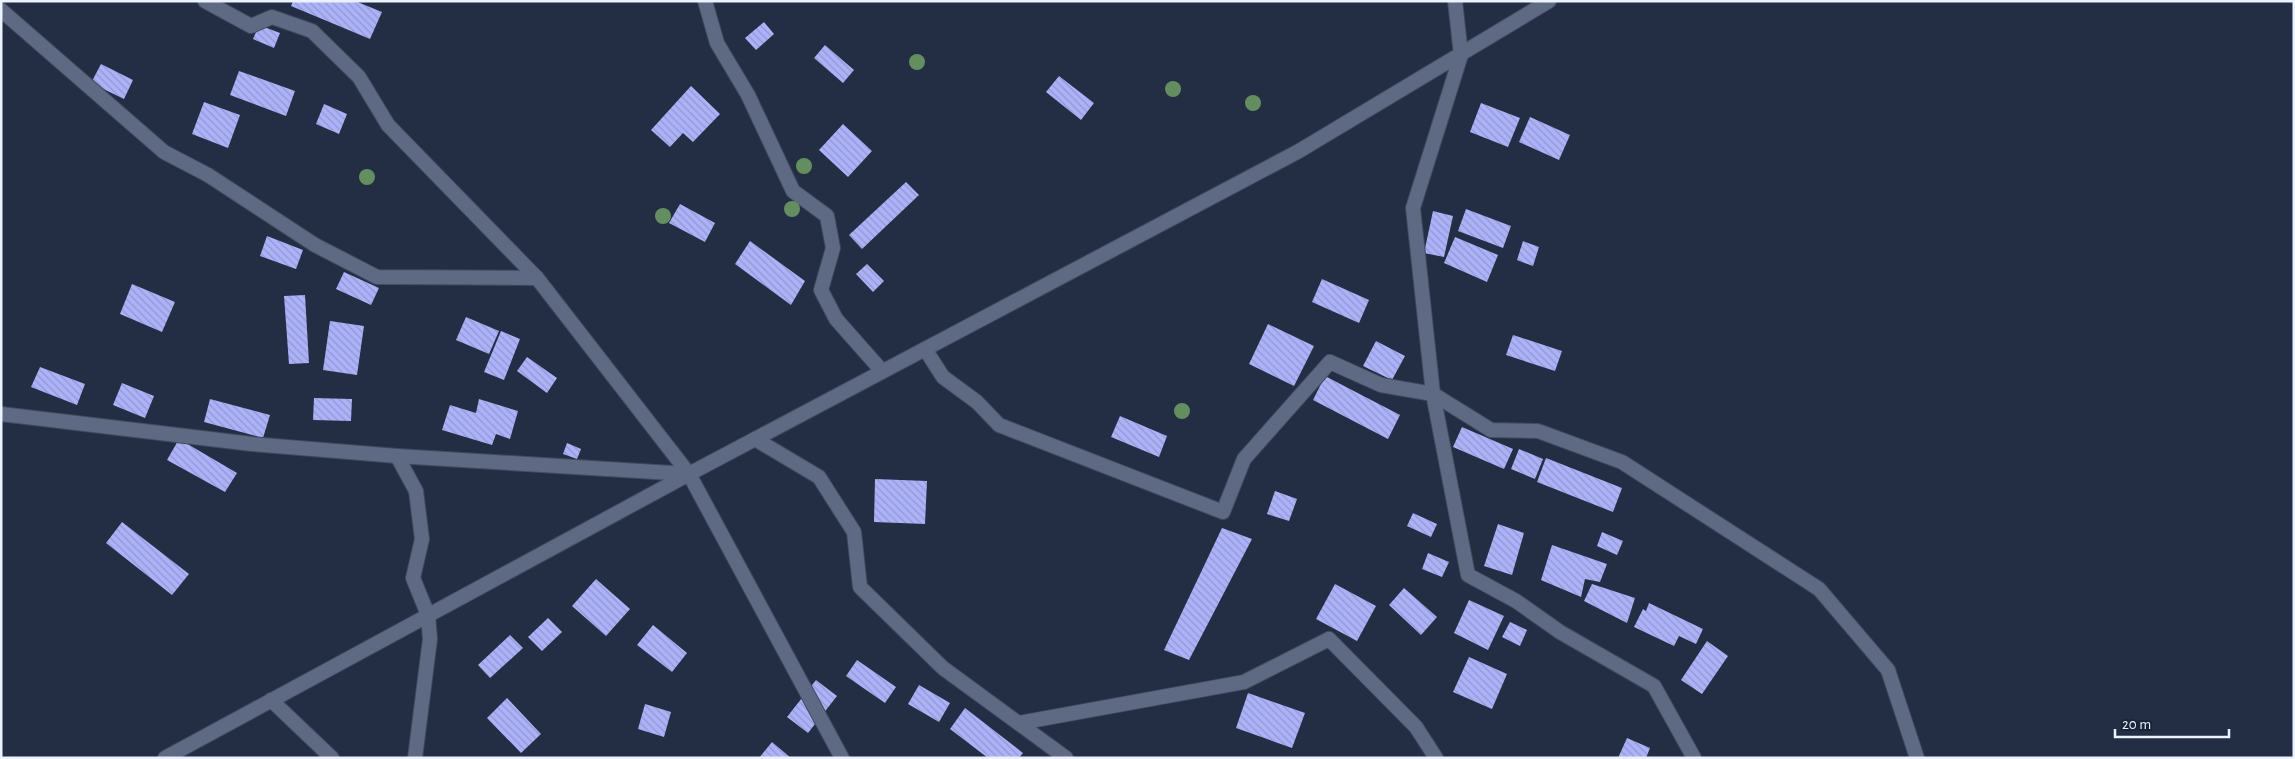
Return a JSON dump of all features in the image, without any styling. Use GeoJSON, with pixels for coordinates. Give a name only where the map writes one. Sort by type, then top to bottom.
{"type":"FeatureCollection","features":[{"type":"Feature","properties":{"kind":"street"},"geometry":{"type":"LineString","coordinates":[[205,1],[251,26],[272,17],[312,31],[359,77],[388,125],[537,278],[689,474],[842,758]]}},
{"type":"Feature","properties":{"kind":"street"},"geometry":{"type":"LineString","coordinates":[[705,1],[717,43],[748,95],[793,190],[827,216],[833,248],[821,290],[836,319],[882,371]]}},
{"type":"Feature","properties":{"kind":"street"},"geometry":{"type":"LineString","coordinates":[[1455,1],[1461,55],[1413,208],[1433,394],[1468,575],[1516,601],[1560,632],[1654,686],[1694,758]]}},
{"type":"Feature","properties":{"kind":"street"},"geometry":{"type":"LineString","coordinates":[[165,758],[689,474],[1300,151],[1549,1]]}},
{"type":"Feature","properties":{"kind":"street"},"geometry":{"type":"LineString","coordinates":[[1,10],[164,152],[208,175],[315,245],[377,277],[537,278]]}},
{"type":"Feature","properties":{"kind":"street"},"geometry":{"type":"LineString","coordinates":[[925,349],[943,377],[977,402],[999,424],[1223,512],[1244,459],[1330,362],[1381,385],[1433,394],[1491,430],[1538,431],[1622,462],[1818,588],[1888,670],[1917,758]]}},
{"type":"Feature","properties":{"kind":"street"},"geometry":{"type":"LineString","coordinates":[[1,414],[252,444],[397,456],[689,474]]}},
{"type":"Feature","properties":{"kind":"street"},"geometry":{"type":"LineString","coordinates":[[755,439],[819,477],[854,532],[860,587],[943,668],[1066,758]]}},
{"type":"Feature","properties":{"kind":"street"},"geometry":{"type":"LineString","coordinates":[[397,456],[416,491],[422,539],[413,578],[428,615],[430,639],[415,758]]}},
{"type":"Feature","properties":{"kind":"street"},"geometry":{"type":"LineString","coordinates":[[1019,723],[1244,682],[1329,639],[1416,727],[1436,758]]}},
{"type":"Feature","properties":{"kind":"street"},"geometry":{"type":"LineString","coordinates":[[271,700],[332,758]]}},
{"type":"Feature","properties":{"kind":"building"},"geometry":{"type":"Polygon","coordinates":[[[293,1],[355,1],[382,12],[370,39],[291,6],[293,1]]]}},
{"type":"Feature","properties":{"kind":"building"},"geometry":{"type":"Polygon","coordinates":[[[764,22],[774,34],[756,50],[745,38],[764,22]]]}},
{"type":"Feature","properties":{"kind":"building"},"geometry":{"type":"Polygon","coordinates":[[[259,25],[280,33],[274,48],[253,39],[259,25]]]}},
{"type":"Feature","properties":{"kind":"building"},"geometry":{"type":"Polygon","coordinates":[[[825,45],[854,70],[843,83],[814,58],[825,45]]]}},
{"type":"Feature","properties":{"kind":"building"},"geometry":{"type":"Polygon","coordinates":[[[101,64],[133,80],[124,99],[91,83],[101,64]]]}},
{"type":"Feature","properties":{"kind":"building"},"geometry":{"type":"Polygon","coordinates":[[[239,71],[295,91],[286,116],[230,95],[239,71]]]}},
{"type":"Feature","properties":{"kind":"building"},"geometry":{"type":"Polygon","coordinates":[[[1059,76],[1094,103],[1081,120],[1046,92],[1059,76]]]}},
{"type":"Feature","properties":{"kind":"building"},"geometry":{"type":"Polygon","coordinates":[[[691,86],[720,114],[693,142],[683,133],[670,147],[651,130],[691,86]]]}},
{"type":"Feature","properties":{"kind":"building"},"geometry":{"type":"Polygon","coordinates":[[[204,102],[240,115],[228,148],[192,134],[204,102]]]}},
{"type":"Feature","properties":{"kind":"building"},"geometry":{"type":"Polygon","coordinates":[[[1481,103],[1520,118],[1508,147],[1470,132],[1481,103]]]}},
{"type":"Feature","properties":{"kind":"building"},"geometry":{"type":"Polygon","coordinates":[[[324,104],[347,114],[339,134],[316,124],[324,104]]]}},
{"type":"Feature","properties":{"kind":"building"},"geometry":{"type":"Polygon","coordinates":[[[1530,117],[1570,135],[1559,160],[1519,142],[1530,117]]]}},
{"type":"Feature","properties":{"kind":"building"},"geometry":{"type":"Polygon","coordinates":[[[843,124],[872,151],[848,177],[819,150],[843,124]]]}},
{"type":"Feature","properties":{"kind":"building"},"geometry":{"type":"Polygon","coordinates":[[[906,182],[919,195],[862,249],[849,235],[906,182]]]}},
{"type":"Feature","properties":{"kind":"building"},"geometry":{"type":"Polygon","coordinates":[[[680,204],[715,223],[705,242],[669,223],[680,204]]]}},
{"type":"Feature","properties":{"kind":"building"},"geometry":{"type":"Polygon","coordinates":[[[1466,209],[1511,226],[1503,248],[1458,231],[1466,209]]]}},
{"type":"Feature","properties":{"kind":"building"},"geometry":{"type":"Polygon","coordinates":[[[1433,211],[1453,216],[1444,257],[1424,253],[1433,211]]]}},
{"type":"Feature","properties":{"kind":"building"},"geometry":{"type":"Polygon","coordinates":[[[267,236],[303,250],[296,269],[260,256],[267,236]]]}},
{"type":"Feature","properties":{"kind":"building"},"geometry":{"type":"Polygon","coordinates":[[[1455,237],[1498,255],[1487,282],[1444,263],[1455,237]]]}},
{"type":"Feature","properties":{"kind":"building"},"geometry":{"type":"Polygon","coordinates":[[[750,241],[805,281],[791,305],[735,264],[750,241]]]}},
{"type":"Feature","properties":{"kind":"building"},"geometry":{"type":"Polygon","coordinates":[[[1523,241],[1539,247],[1533,266],[1517,260],[1523,241]]]}},
{"type":"Feature","properties":{"kind":"building"},"geometry":{"type":"Polygon","coordinates":[[[867,264],[884,281],[873,292],[856,274],[867,264]]]}},
{"type":"Feature","properties":{"kind":"building"},"geometry":{"type":"Polygon","coordinates":[[[344,272],[379,288],[371,305],[336,289],[344,272]]]}},
{"type":"Feature","properties":{"kind":"building"},"geometry":{"type":"Polygon","coordinates":[[[1322,279],[1369,300],[1359,323],[1312,302],[1322,279]]]}},
{"type":"Feature","properties":{"kind":"building"},"geometry":{"type":"Polygon","coordinates":[[[132,284],[175,302],[162,332],[120,314],[132,284]]]}},
{"type":"Feature","properties":{"kind":"building"},"geometry":{"type":"Polygon","coordinates":[[[305,295],[309,363],[289,364],[284,296],[305,295]]]}},
{"type":"Feature","properties":{"kind":"building"},"geometry":{"type":"Polygon","coordinates":[[[466,317],[499,331],[489,354],[456,340],[466,317]]]}},
{"type":"Feature","properties":{"kind":"building"},"geometry":{"type":"Polygon","coordinates":[[[330,321],[364,326],[357,375],[323,370],[330,321]]]}},
{"type":"Feature","properties":{"kind":"building"},"geometry":{"type":"Polygon","coordinates":[[[1268,324],[1314,346],[1294,386],[1249,364],[1268,324]]]}},
{"type":"Feature","properties":{"kind":"building"},"geometry":{"type":"Polygon","coordinates":[[[501,331],[520,339],[504,380],[484,372],[501,331]]]}},
{"type":"Feature","properties":{"kind":"building"},"geometry":{"type":"Polygon","coordinates":[[[1513,335],[1562,351],[1555,371],[1506,355],[1513,335]]]}},
{"type":"Feature","properties":{"kind":"building"},"geometry":{"type":"Polygon","coordinates":[[[1376,341],[1405,356],[1392,380],[1363,366],[1376,341]]]}},
{"type":"Feature","properties":{"kind":"building"},"geometry":{"type":"Polygon","coordinates":[[[527,357],[557,378],[547,393],[517,371],[527,357]]]}},
{"type":"Feature","properties":{"kind":"building"},"geometry":{"type":"Polygon","coordinates":[[[40,367],[85,384],[77,405],[31,387],[40,367]]]}},
{"type":"Feature","properties":{"kind":"building"},"geometry":{"type":"Polygon","coordinates":[[[1325,376],[1400,415],[1388,439],[1313,400],[1325,376]]]}},
{"type":"Feature","properties":{"kind":"building"},"geometry":{"type":"Polygon","coordinates":[[[122,383],[154,396],[145,418],[113,405],[122,383]]]}},
{"type":"Feature","properties":{"kind":"building"},"geometry":{"type":"Polygon","coordinates":[[[314,398],[352,399],[351,421],[313,420],[314,398]]]}},
{"type":"Feature","properties":{"kind":"building"},"geometry":{"type":"Polygon","coordinates":[[[210,399],[270,415],[263,438],[204,422],[210,399]]]}},
{"type":"Feature","properties":{"kind":"building"},"geometry":{"type":"Polygon","coordinates":[[[479,399],[518,411],[510,439],[496,434],[492,445],[442,430],[450,405],[476,413],[479,399]]]}},
{"type":"Feature","properties":{"kind":"building"},"geometry":{"type":"Polygon","coordinates":[[[1120,416],[1167,436],[1159,457],[1111,437],[1120,416]]]}},
{"type":"Feature","properties":{"kind":"building"},"geometry":{"type":"Polygon","coordinates":[[[1462,427],[1513,449],[1504,469],[1453,447],[1462,427]]]}},
{"type":"Feature","properties":{"kind":"building"},"geometry":{"type":"Polygon","coordinates":[[[179,439],[237,473],[225,492],[167,460],[179,439]]]}},
{"type":"Feature","properties":{"kind":"building"},"geometry":{"type":"Polygon","coordinates":[[[567,443],[581,449],[577,459],[563,454],[567,443]]]}},
{"type":"Feature","properties":{"kind":"building"},"geometry":{"type":"Polygon","coordinates":[[[1519,449],[1543,459],[1535,479],[1511,469],[1519,449]]]}},
{"type":"Feature","properties":{"kind":"building"},"geometry":{"type":"Polygon","coordinates":[[[1546,458],[1622,488],[1613,512],[1537,482],[1546,458]]]}},
{"type":"Feature","properties":{"kind":"building"},"geometry":{"type":"Polygon","coordinates":[[[875,479],[927,481],[925,524],[874,522],[875,479]]]}},
{"type":"Feature","properties":{"kind":"building"},"geometry":{"type":"Polygon","coordinates":[[[1275,491],[1297,499],[1289,521],[1267,514],[1275,491]]]}},
{"type":"Feature","properties":{"kind":"building"},"geometry":{"type":"Polygon","coordinates":[[[1413,513],[1437,524],[1431,537],[1407,526],[1413,513]]]}},
{"type":"Feature","properties":{"kind":"building"},"geometry":{"type":"Polygon","coordinates":[[[122,522],[189,574],[172,595],[106,543],[122,522]]]}},
{"type":"Feature","properties":{"kind":"building"},"geometry":{"type":"Polygon","coordinates":[[[1498,524],[1524,533],[1512,575],[1484,566],[1498,524]]]}},
{"type":"Feature","properties":{"kind":"building"},"geometry":{"type":"Polygon","coordinates":[[[1222,528],[1252,539],[1189,660],[1164,650],[1222,528]]]}},
{"type":"Feature","properties":{"kind":"building"},"geometry":{"type":"Polygon","coordinates":[[[1602,532],[1623,541],[1617,555],[1597,546],[1602,532]]]}},
{"type":"Feature","properties":{"kind":"building"},"geometry":{"type":"Polygon","coordinates":[[[1552,545],[1607,564],[1600,582],[1585,579],[1581,597],[1541,580],[1552,545]]]}},
{"type":"Feature","properties":{"kind":"building"},"geometry":{"type":"Polygon","coordinates":[[[1428,553],[1449,562],[1442,577],[1422,569],[1428,553]]]}},
{"type":"Feature","properties":{"kind":"building"},"geometry":{"type":"Polygon","coordinates":[[[596,579],[630,609],[606,636],[572,606],[596,579]]]}},
{"type":"Feature","properties":{"kind":"building"},"geometry":{"type":"Polygon","coordinates":[[[1335,584],[1376,606],[1357,641],[1316,619],[1335,584]]]}},
{"type":"Feature","properties":{"kind":"building"},"geometry":{"type":"Polygon","coordinates":[[[1592,584],[1635,598],[1627,623],[1584,601],[1592,584]]]}},
{"type":"Feature","properties":{"kind":"building"},"geometry":{"type":"Polygon","coordinates":[[[1404,588],[1437,617],[1421,635],[1389,605],[1404,588]]]}},
{"type":"Feature","properties":{"kind":"building"},"geometry":{"type":"Polygon","coordinates":[[[1469,600],[1504,616],[1488,650],[1454,633],[1469,600]]]}},
{"type":"Feature","properties":{"kind":"building"},"geometry":{"type":"Polygon","coordinates":[[[1649,603],[1703,629],[1696,644],[1679,636],[1674,646],[1634,627],[1643,609],[1646,611],[1649,603]]]}},
{"type":"Feature","properties":{"kind":"building"},"geometry":{"type":"Polygon","coordinates":[[[548,618],[562,632],[542,651],[528,637],[548,618]]]}},
{"type":"Feature","properties":{"kind":"building"},"geometry":{"type":"Polygon","coordinates":[[[1510,622],[1527,630],[1520,646],[1502,637],[1510,622]]]}},
{"type":"Feature","properties":{"kind":"building"},"geometry":{"type":"Polygon","coordinates":[[[653,625],[687,653],[672,672],[637,645],[653,625]]]}},
{"type":"Feature","properties":{"kind":"building"},"geometry":{"type":"Polygon","coordinates":[[[510,635],[523,648],[490,678],[478,665],[510,635]]]}},
{"type":"Feature","properties":{"kind":"building"},"geometry":{"type":"Polygon","coordinates":[[[1707,641],[1728,656],[1702,694],[1681,680],[1707,641]]]}},
{"type":"Feature","properties":{"kind":"building"},"geometry":{"type":"Polygon","coordinates":[[[1469,657],[1507,674],[1492,709],[1453,692],[1469,657]]]}},
{"type":"Feature","properties":{"kind":"building"},"geometry":{"type":"Polygon","coordinates":[[[857,660],[896,687],[885,703],[846,676],[857,660]]]}},
{"type":"Feature","properties":{"kind":"building"},"geometry":{"type":"Polygon","coordinates":[[[816,680],[837,696],[808,733],[787,717],[816,680]]]}},
{"type":"Feature","properties":{"kind":"building"},"geometry":{"type":"Polygon","coordinates":[[[919,685],[950,703],[939,722],[908,704],[919,685]]]}},
{"type":"Feature","properties":{"kind":"building"},"geometry":{"type":"Polygon","coordinates":[[[1248,693],[1305,713],[1292,748],[1236,728],[1248,693]]]}},
{"type":"Feature","properties":{"kind":"building"},"geometry":{"type":"Polygon","coordinates":[[[507,698],[541,734],[521,753],[487,718],[507,698]]]}},
{"type":"Feature","properties":{"kind":"building"},"geometry":{"type":"Polygon","coordinates":[[[645,704],[671,712],[664,737],[638,729],[645,704]]]}},
{"type":"Feature","properties":{"kind":"building"},"geometry":{"type":"Polygon","coordinates":[[[965,708],[1023,753],[1019,758],[988,758],[950,729],[965,708]]]}},
{"type":"Feature","properties":{"kind":"building"},"geometry":{"type":"Polygon","coordinates":[[[1627,738],[1650,748],[1646,758],[1618,758],[1627,738]]]}},
{"type":"Feature","properties":{"kind":"building"},"geometry":{"type":"Polygon","coordinates":[[[772,742],[791,758],[759,758],[772,742]]]}}]}
